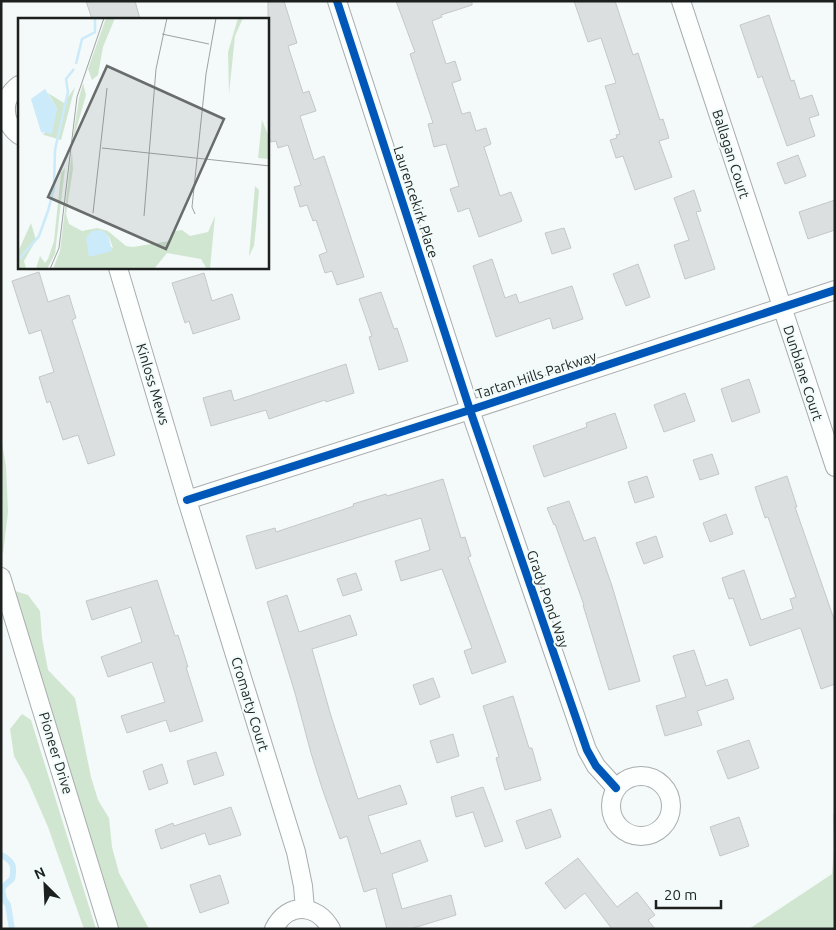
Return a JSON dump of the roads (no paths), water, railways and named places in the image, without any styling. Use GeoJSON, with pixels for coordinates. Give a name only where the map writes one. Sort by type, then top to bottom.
{"type":"FeatureCollection","features":[{"type":"Feature","properties":{"kind":"street","name":"Laurencekirk Place"},"geometry":{"type":"LineString","coordinates":[[337,1],[470,410]]}},
{"type":"Feature","properties":{"kind":"street","name":"Ballagan Court"},"geometry":{"type":"LineString","coordinates":[[681,1],[782,307]]}},
{"type":"Feature","properties":{"kind":"street"},"geometry":{"type":"LineString","coordinates":[[18,86],[13,89],[5,108],[10,128],[18,134]]}},
{"type":"Feature","properties":{"kind":"street","name":"Kinloss Mews"},"geometry":{"type":"LineString","coordinates":[[118,269],[187,500]]}},
{"type":"Feature","properties":{"kind":"street","name":"Tartan Hills Parkway"},"geometry":{"type":"LineString","coordinates":[[187,500],[470,410],[835,290]]}},
{"type":"Feature","properties":{"kind":"street","name":"Dunblane Court"},"geometry":{"type":"LineString","coordinates":[[782,307],[835,467]]}},
{"type":"Feature","properties":{"kind":"street","name":"Grady Pond Way"},"geometry":{"type":"LineString","coordinates":[[470,410],[587,750],[596,766],[616,788]]}},
{"type":"Feature","properties":{"kind":"street","name":"Cromarty Court"},"geometry":{"type":"LineString","coordinates":[[187,500],[296,852],[303,886],[305,909]]}},
{"type":"Feature","properties":{"kind":"street","name":"Pioneer Drive"},"geometry":{"type":"LineString","coordinates":[[1,577],[109,929]]}},
{"type":"Feature","properties":{"kind":"street"},"geometry":{"type":"LineString","coordinates":[[274,929],[280,918],[298,909],[318,913],[326,920],[331,929]]}},
{"type":"Feature","properties":{"kind":"waterway"},"geometry":{"type":"LineString","coordinates":[[1,855],[8,859],[13,867],[12,879],[2,890],[8,905],[12,929]]}}]}
